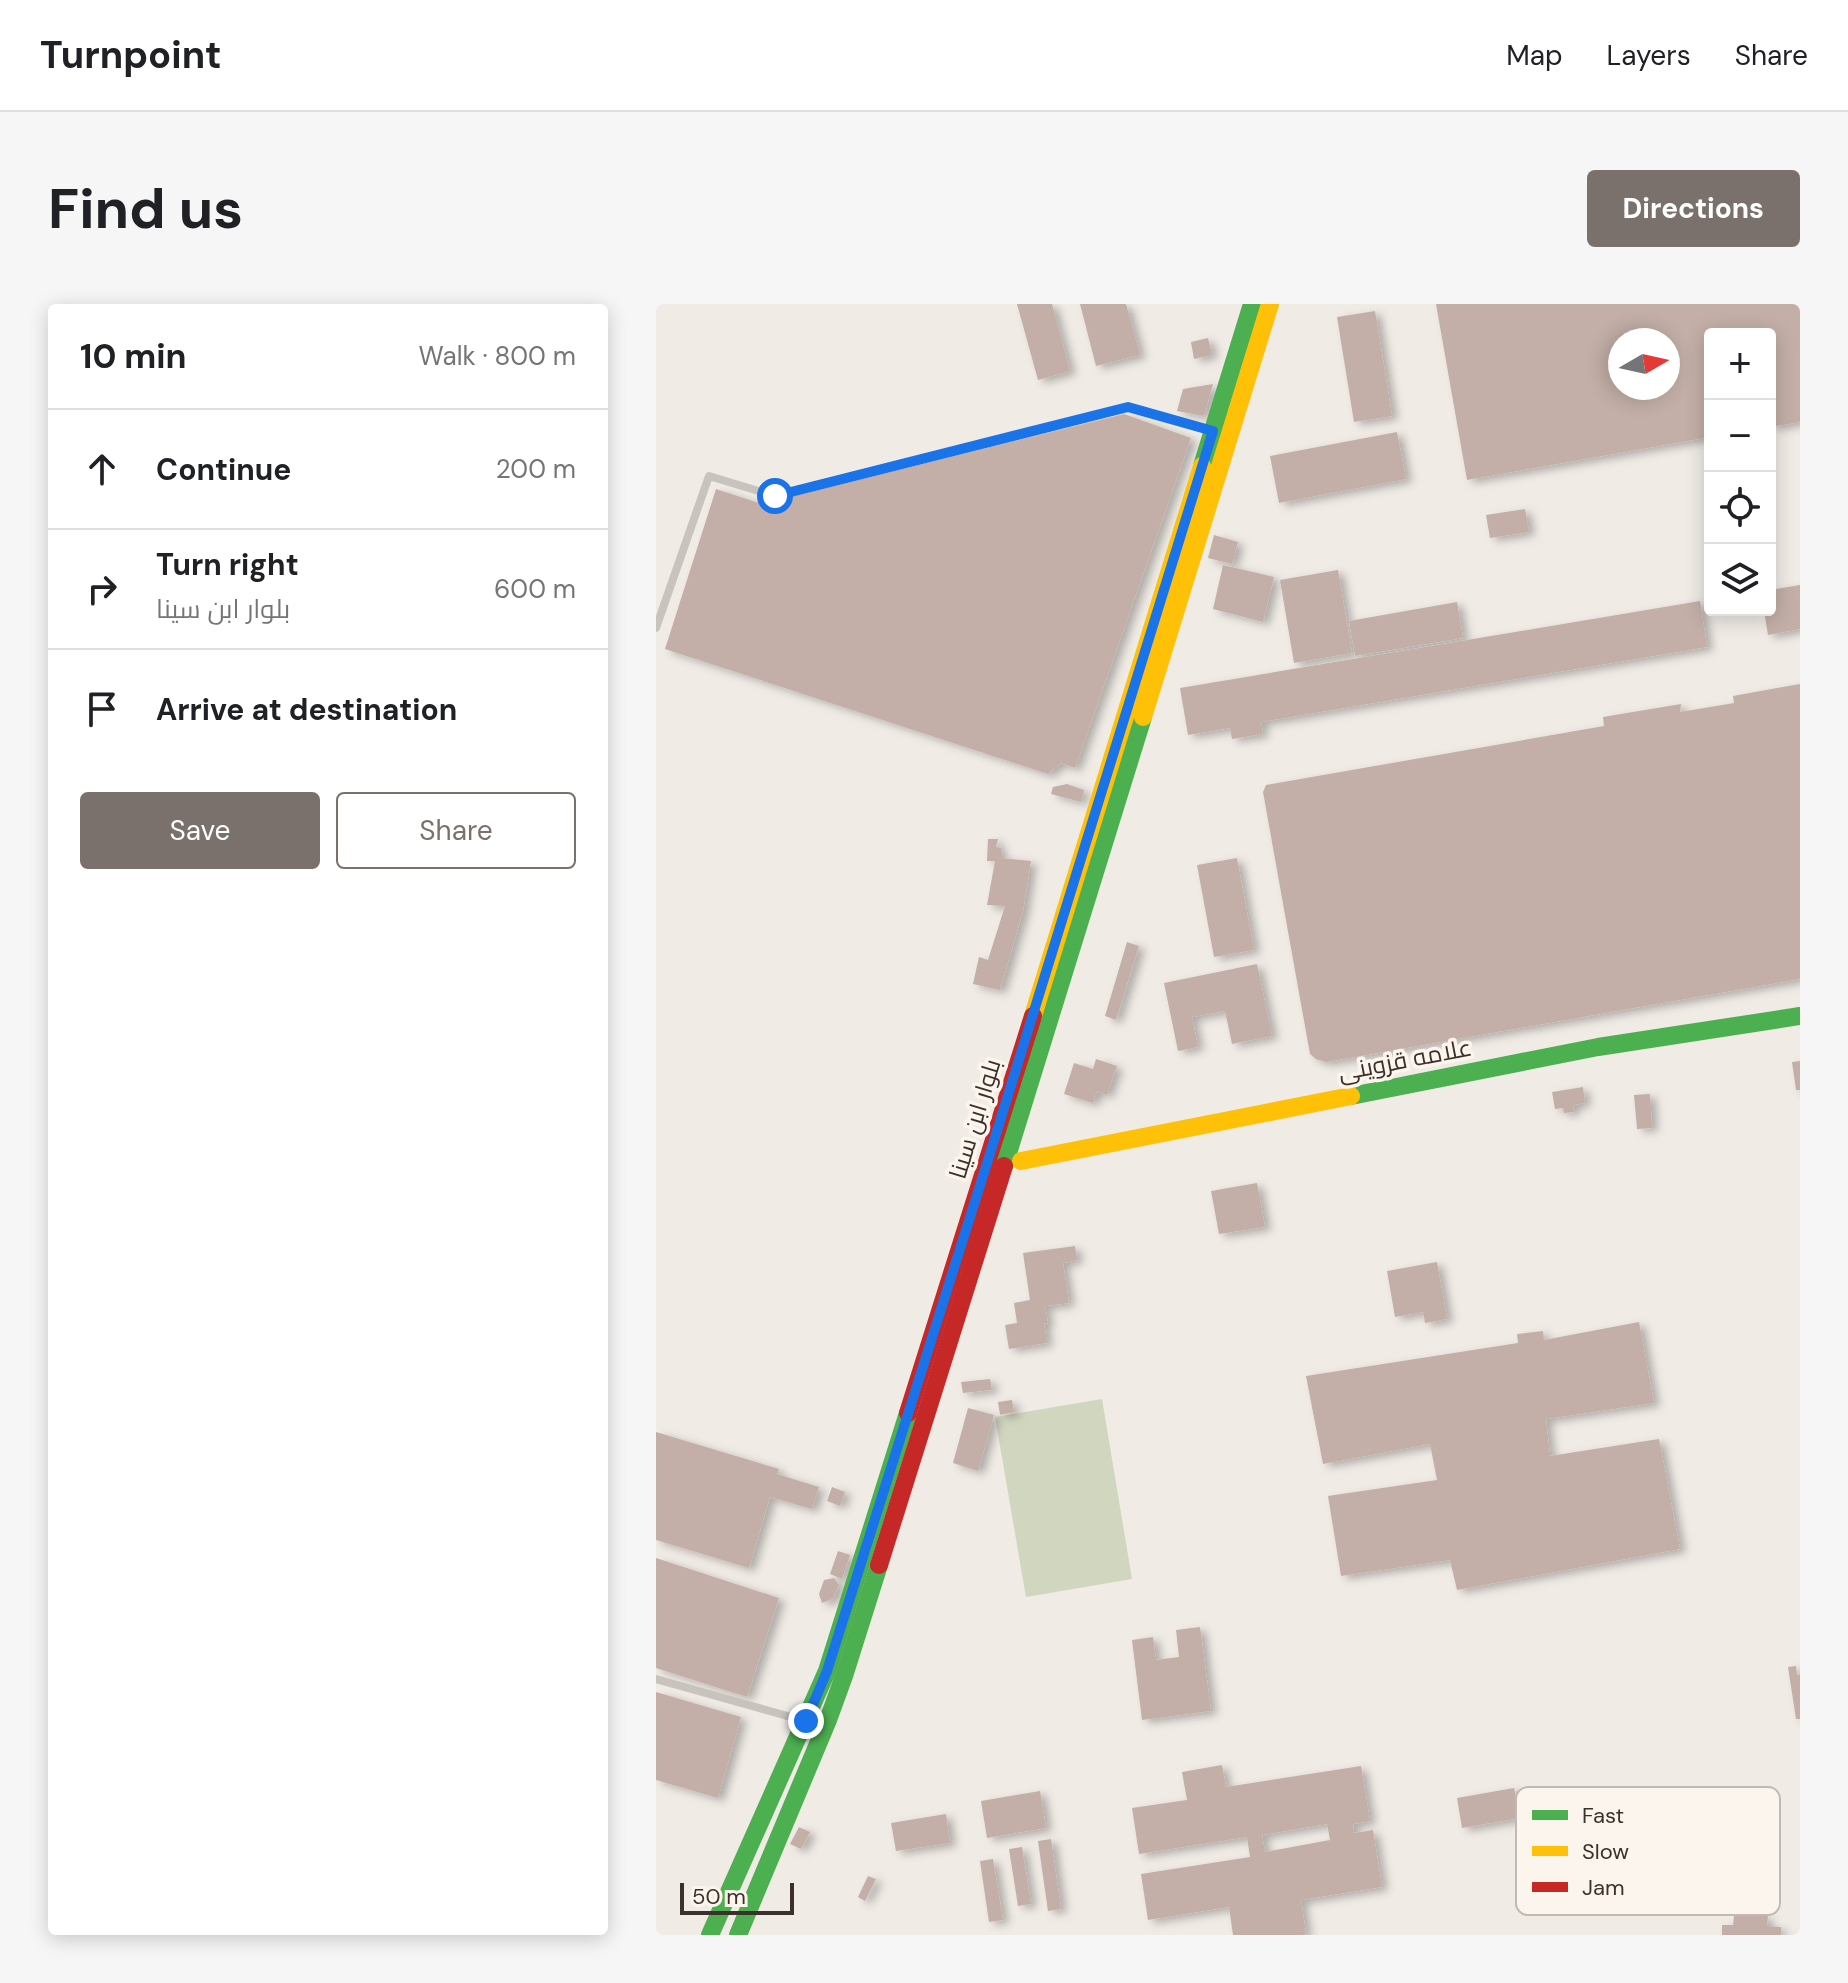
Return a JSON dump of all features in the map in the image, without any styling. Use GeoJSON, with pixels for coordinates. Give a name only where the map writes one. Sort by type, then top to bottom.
{"type":"FeatureCollection","features":[{"type":"Feature","properties":{"kind":"street","name":"بلوار ابن سینا"},"geometry":{"type":"LineString","coordinates":[[710,1935],[827,1671],[1252,304]]}},
{"type":"Feature","properties":{"kind":"street","name":"بلوار ابن سینا"},"geometry":{"type":"LineString","coordinates":[[738,1935],[844,1676],[1270,304]]}},
{"type":"Feature","properties":{"kind":"street","name":"علامه قزوینی"},"geometry":{"type":"LineString","coordinates":[[1021,1161],[1598,1047],[1800,1016]]}},
{"type":"Feature","properties":{"kind":"lane"},"geometry":{"type":"LineString","coordinates":[[656,628],[709,476],[775,496],[1128,407],[1213,431]]}},
{"type":"Feature","properties":{"kind":"lane"},"geometry":{"type":"LineString","coordinates":[[656,1679],[806,1721]]}},
{"type":"Feature","properties":{"kind":"green space"},"geometry":{"type":"Polygon","coordinates":[[[1102,1399],[1132,1579],[1026,1597],[995,1417],[1102,1399]]]}},
{"type":"Feature","properties":{"kind":"building"},"geometry":{"type":"Polygon","coordinates":[[[1017,304],[1052,304],[1070,371],[1038,380],[1017,304]]]}},
{"type":"Feature","properties":{"kind":"building"},"geometry":{"type":"Polygon","coordinates":[[[1080,304],[1126,304],[1140,355],[1096,366],[1080,304]]]}},
{"type":"Feature","properties":{"kind":"building"},"geometry":{"type":"Polygon","coordinates":[[[1436,304],[1800,304],[1800,422],[1776,426],[1776,328],[1704,328],[1704,438],[1467,480],[1436,304]]]}},
{"type":"Feature","properties":{"kind":"building"},"geometry":{"type":"Polygon","coordinates":[[[1375,311],[1392,416],[1354,422],[1337,317],[1375,311]]]}},
{"type":"Feature","properties":{"kind":"building"},"geometry":{"type":"Polygon","coordinates":[[[1208,338],[1212,355],[1194,359],[1191,342],[1208,338]]]}},
{"type":"Feature","properties":{"kind":"building"},"geometry":{"type":"Polygon","coordinates":[[[1213,384],[1204,416],[1177,411],[1183,389],[1213,384]]]}},
{"type":"Feature","properties":{"kind":"building"},"geometry":{"type":"Polygon","coordinates":[[[1124,414],[1191,438],[1075,768],[1061,763],[1048,774],[665,649],[716,489],[762,504],[1124,414]]]}},
{"type":"Feature","properties":{"kind":"building"},"geometry":{"type":"Polygon","coordinates":[[[1397,432],[1406,479],[1279,503],[1270,456],[1397,432]]]}},
{"type":"Feature","properties":{"kind":"building"},"geometry":{"type":"Polygon","coordinates":[[[1525,509],[1529,532],[1490,538],[1486,515],[1525,509]]]}},
{"type":"Feature","properties":{"kind":"building"},"geometry":{"type":"Polygon","coordinates":[[[1214,535],[1238,542],[1232,564],[1208,558],[1214,535]]]}},
{"type":"Feature","properties":{"kind":"building"},"geometry":{"type":"Polygon","coordinates":[[[1223,565],[1274,577],[1263,622],[1213,609],[1223,565]]]}},
{"type":"Feature","properties":{"kind":"building"},"geometry":{"type":"Polygon","coordinates":[[[1338,570],[1352,653],[1294,663],[1280,580],[1338,570]]]}},
{"type":"Feature","properties":{"kind":"building"},"geometry":{"type":"Polygon","coordinates":[[[1800,585],[1800,629],[1768,635],[1765,616],[1776,616],[1776,589],[1800,585]]]}},
{"type":"Feature","properties":{"kind":"building"},"geometry":{"type":"Polygon","coordinates":[[[1700,601],[1707,647],[1261,722],[1263,734],[1232,739],[1230,728],[1188,735],[1180,688],[1700,601]]]}},
{"type":"Feature","properties":{"kind":"building"},"geometry":{"type":"Polygon","coordinates":[[[1457,602],[1463,638],[1355,656],[1349,621],[1457,602]]]}},
{"type":"Feature","properties":{"kind":"building"},"geometry":{"type":"Polygon","coordinates":[[[1800,684],[1800,979],[1326,1062],[1310,1054],[1263,792],[1266,785],[1604,726],[1603,717],[1681,704],[1680,712],[1734,703],[1733,696],[1800,684]]]}},
{"type":"Feature","properties":{"kind":"building"},"geometry":{"type":"Polygon","coordinates":[[[1067,784],[1084,790],[1081,802],[1051,794],[1053,787],[1067,784]]]}},
{"type":"Feature","properties":{"kind":"building"},"geometry":{"type":"Polygon","coordinates":[[[988,839],[998,839],[996,847],[1001,848],[1001,858],[1031,861],[1023,911],[1000,990],[973,984],[979,957],[988,960],[1005,906],[987,905],[995,861],[987,861],[988,839]]]}},
{"type":"Feature","properties":{"kind":"building"},"geometry":{"type":"Polygon","coordinates":[[[1237,858],[1254,950],[1214,957],[1197,865],[1237,858]]]}},
{"type":"Feature","properties":{"kind":"building"},"geometry":{"type":"Polygon","coordinates":[[[1127,942],[1139,946],[1116,1020],[1105,1016],[1127,942]]]}},
{"type":"Feature","properties":{"kind":"building"},"geometry":{"type":"Polygon","coordinates":[[[1257,964],[1272,1036],[1232,1044],[1225,1011],[1192,1017],[1198,1047],[1178,1051],[1164,983],[1257,964]]]}},
{"type":"Feature","properties":{"kind":"building"},"geometry":{"type":"Polygon","coordinates":[[[1096,1059],[1117,1066],[1107,1095],[1097,1091],[1093,1103],[1064,1094],[1074,1063],[1093,1069],[1096,1059]]]}},
{"type":"Feature","properties":{"kind":"building"},"geometry":{"type":"Polygon","coordinates":[[[1800,1061],[1800,1090],[1796,1090],[1792,1062],[1800,1061]]]}},
{"type":"Feature","properties":{"kind":"building"},"geometry":{"type":"Polygon","coordinates":[[[1583,1087],[1585,1103],[1573,1105],[1574,1112],[1564,1113],[1563,1108],[1555,1109],[1552,1092],[1583,1087]]]}},
{"type":"Feature","properties":{"kind":"building"},"geometry":{"type":"Polygon","coordinates":[[[1650,1094],[1652,1128],[1637,1129],[1634,1095],[1650,1094]]]}},
{"type":"Feature","properties":{"kind":"building"},"geometry":{"type":"Polygon","coordinates":[[[1257,1183],[1265,1227],[1219,1234],[1211,1191],[1257,1183]]]}},
{"type":"Feature","properties":{"kind":"building"},"geometry":{"type":"Polygon","coordinates":[[[1075,1246],[1077,1260],[1063,1263],[1069,1303],[1045,1306],[1047,1343],[1009,1349],[1005,1325],[1017,1323],[1014,1303],[1030,1300],[1023,1253],[1075,1246]]]}},
{"type":"Feature","properties":{"kind":"building"},"geometry":{"type":"Polygon","coordinates":[[[1437,1262],[1447,1319],[1425,1323],[1423,1312],[1395,1317],[1387,1271],[1437,1262]]]}},
{"type":"Feature","properties":{"kind":"building"},"geometry":{"type":"Polygon","coordinates":[[[1639,1322],[1654,1403],[1546,1419],[1550,1456],[1659,1439],[1680,1549],[1457,1590],[1450,1560],[1341,1576],[1328,1496],[1437,1480],[1430,1444],[1323,1464],[1306,1376],[1518,1343],[1517,1334],[1543,1331],[1544,1340],[1639,1322]]]}},
{"type":"Feature","properties":{"kind":"building"},"geometry":{"type":"Polygon","coordinates":[[[990,1379],[992,1390],[963,1393],[961,1382],[990,1379]]]}},
{"type":"Feature","properties":{"kind":"building"},"geometry":{"type":"Polygon","coordinates":[[[1012,1400],[1014,1412],[1000,1415],[998,1402],[1012,1400]]]}},
{"type":"Feature","properties":{"kind":"building"},"geometry":{"type":"Polygon","coordinates":[[[968,1408],[994,1415],[978,1471],[953,1463],[968,1408]]]}},
{"type":"Feature","properties":{"kind":"building"},"geometry":{"type":"Polygon","coordinates":[[[656,1432],[779,1469],[777,1474],[819,1487],[812,1509],[770,1497],[749,1568],[656,1540],[656,1432]]]}},
{"type":"Feature","properties":{"kind":"building"},"geometry":{"type":"Polygon","coordinates":[[[832,1487],[845,1492],[840,1506],[827,1501],[832,1487]]]}},
{"type":"Feature","properties":{"kind":"building"},"geometry":{"type":"Polygon","coordinates":[[[838,1551],[850,1555],[842,1579],[830,1574],[838,1551]]]}},
{"type":"Feature","properties":{"kind":"building"},"geometry":{"type":"Polygon","coordinates":[[[656,1558],[779,1598],[747,1697],[656,1668],[656,1558]]]}},
{"type":"Feature","properties":{"kind":"building"},"geometry":{"type":"Polygon","coordinates":[[[834,1578],[839,1585],[833,1599],[822,1603],[819,1594],[824,1580],[834,1578]]]}},
{"type":"Feature","properties":{"kind":"building"},"geometry":{"type":"Polygon","coordinates":[[[1200,1627],[1211,1711],[1142,1720],[1132,1640],[1153,1637],[1156,1660],[1179,1657],[1176,1630],[1200,1627]]]}},
{"type":"Feature","properties":{"kind":"building"},"geometry":{"type":"Polygon","coordinates":[[[1796,1666],[1797,1675],[1800,1675],[1800,1719],[1796,1719],[1788,1667],[1796,1666]]]}},
{"type":"Feature","properties":{"kind":"building"},"geometry":{"type":"Polygon","coordinates":[[[656,1692],[741,1717],[718,1798],[656,1780],[656,1692]]]}},
{"type":"Feature","properties":{"kind":"building"},"geometry":{"type":"Polygon","coordinates":[[[1222,1765],[1226,1787],[1361,1766],[1370,1821],[1353,1824],[1354,1833],[1373,1830],[1382,1887],[1301,1900],[1306,1934],[1302,1935],[1233,1935],[1229,1907],[1148,1920],[1141,1874],[1250,1857],[1247,1837],[1139,1854],[1132,1808],[1187,1800],[1182,1772],[1222,1765]],[[1327,1824],[1262,1835],[1265,1852],[1330,1840],[1327,1824]]]}},
{"type":"Feature","properties":{"kind":"building"},"geometry":{"type":"Polygon","coordinates":[[[1514,1788],[1516,1819],[1462,1828],[1457,1798],[1514,1788]]]}},
{"type":"Feature","properties":{"kind":"building"},"geometry":{"type":"Polygon","coordinates":[[[1040,1791],[1046,1828],[987,1838],[981,1801],[1040,1791]]]}},
{"type":"Feature","properties":{"kind":"building"},"geometry":{"type":"Polygon","coordinates":[[[946,1814],[950,1843],[896,1851],[891,1823],[946,1814]]]}},
{"type":"Feature","properties":{"kind":"building"},"geometry":{"type":"Polygon","coordinates":[[[799,1827],[810,1832],[801,1849],[790,1844],[799,1827]]]}},
{"type":"Feature","properties":{"kind":"building"},"geometry":{"type":"Polygon","coordinates":[[[1051,1839],[1061,1909],[1048,1911],[1038,1841],[1051,1839]]]}},
{"type":"Feature","properties":{"kind":"building"},"geometry":{"type":"Polygon","coordinates":[[[1022,1847],[1031,1904],[1018,1906],[1009,1849],[1022,1847]]]}},
{"type":"Feature","properties":{"kind":"building"},"geometry":{"type":"Polygon","coordinates":[[[993,1859],[1003,1920],[989,1922],[980,1861],[993,1859]]]}},
{"type":"Feature","properties":{"kind":"building"},"geometry":{"type":"Polygon","coordinates":[[[868,1876],[876,1879],[865,1901],[858,1897],[868,1876]]]}},
{"type":"Feature","properties":{"kind":"building"},"geometry":{"type":"Polygon","coordinates":[[[1734,1916],[1768,1916],[1767,1926],[1781,1927],[1781,1935],[1722,1935],[1722,1925],[1733,1925],[1734,1916]]]}},
{"type":"Feature","properties":{"kind":"traffic: fast"},"geometry":{"type":"LineString","coordinates":[[1202,466],[1252,304]]}},
{"type":"Feature","properties":{"kind":"traffic: fast"},"geometry":{"type":"LineString","coordinates":[[1004,1166],[1143,717]]}},
{"type":"Feature","properties":{"kind":"traffic: fast"},"geometry":{"type":"LineString","coordinates":[[1351,1096],[1598,1047],[1800,1016]]}},
{"type":"Feature","properties":{"kind":"traffic: fast"},"geometry":{"type":"LineString","coordinates":[[710,1935],[827,1671],[908,1413]]}},
{"type":"Feature","properties":{"kind":"traffic: fast"},"geometry":{"type":"LineString","coordinates":[[738,1935],[828,1720],[879,1565]]}},
{"type":"Feature","properties":{"kind":"traffic: slow"},"geometry":{"type":"LineString","coordinates":[[1143,717],[1270,304]]}},
{"type":"Feature","properties":{"kind":"traffic: slow"},"geometry":{"type":"LineString","coordinates":[[1033,1016],[1202,466]]}},
{"type":"Feature","properties":{"kind":"traffic: slow"},"geometry":{"type":"LineString","coordinates":[[1021,1161],[1351,1096]]}},
{"type":"Feature","properties":{"kind":"traffic: jam"},"geometry":{"type":"LineString","coordinates":[[908,1413],[1033,1016]]}},
{"type":"Feature","properties":{"kind":"traffic: jam"},"geometry":{"type":"LineString","coordinates":[[879,1565],[1004,1166]]}},
{"type":"Feature","properties":{"kind":"route"},"geometry":{"type":"LineString","coordinates":[[775,496],[1128,407],[1213,431],[827,1671],[806,1721]]}}]}
